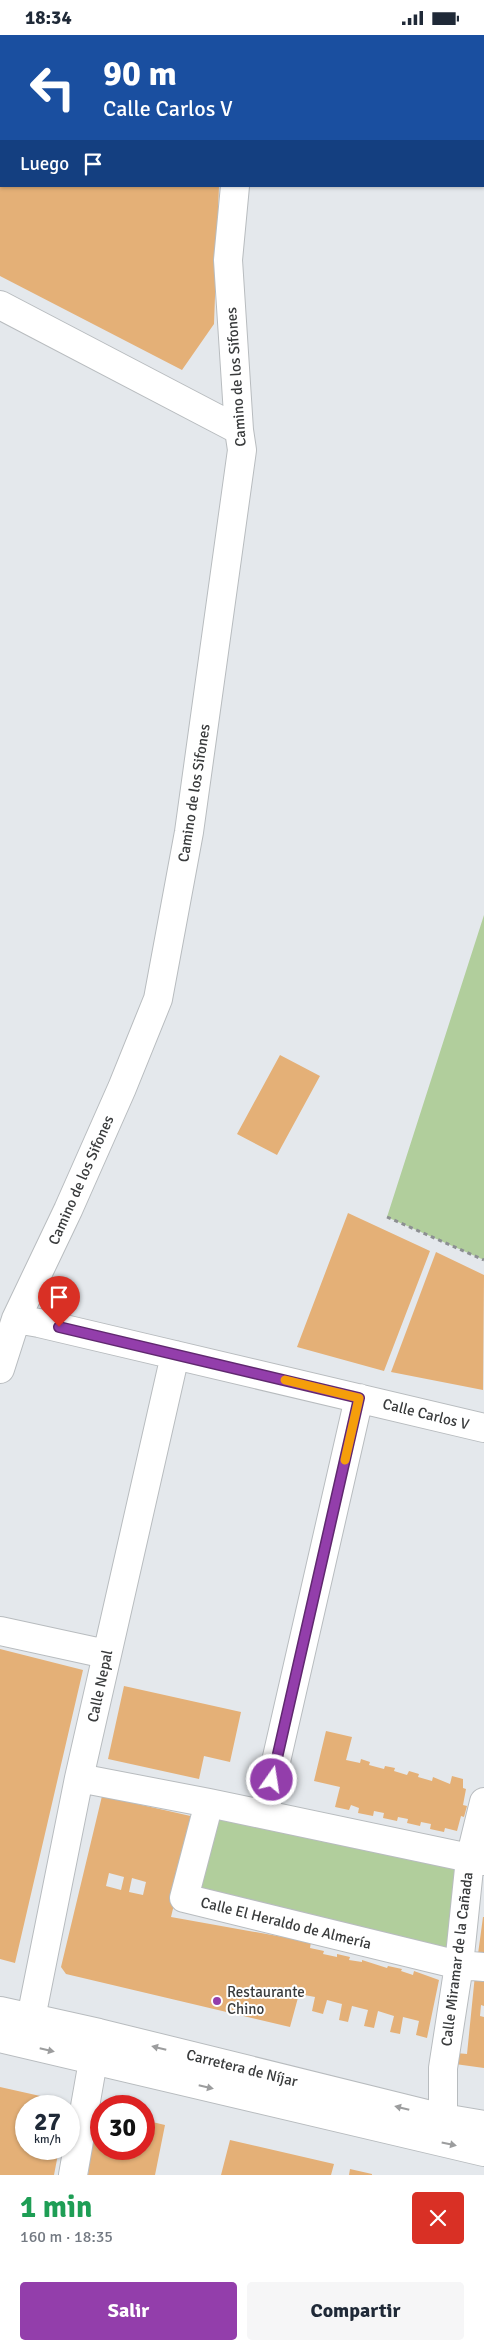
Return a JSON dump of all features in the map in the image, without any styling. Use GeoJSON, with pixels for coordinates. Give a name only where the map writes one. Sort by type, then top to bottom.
{"type":"FeatureCollection","features":[{"type":"Feature","properties":{"kind":"street","name":"Camino de los Sifones"},"geometry":{"type":"LineString","coordinates":[[0,1369],[16,1319],[72,1202],[122,1088],[158,999],[189,832],[242,450],[239,430],[228,260],[235,187]]}},
{"type":"Feature","properties":{"kind":"street"},"geometry":{"type":"LineString","coordinates":[[0,305],[239,430]]}},
{"type":"Feature","properties":{"kind":"street","name":"Calle Carlos V"},"geometry":{"type":"LineString","coordinates":[[16,1319],[40,1323],[484,1428]]}},
{"type":"Feature","properties":{"kind":"street","name":"Calle Nepal"},"geometry":{"type":"LineString","coordinates":[[30,2018],[106,1655],[176,1355]]}},
{"type":"Feature","properties":{"kind":"street"},"geometry":{"type":"LineString","coordinates":[[264,1814],[359,1398]]}},
{"type":"Feature","properties":{"kind":"street"},"geometry":{"type":"LineString","coordinates":[[0,1631],[106,1655]]}},
{"type":"Feature","properties":{"kind":"street"},"geometry":{"type":"LineString","coordinates":[[79,1778],[264,1814],[477,1860]]}},
{"type":"Feature","properties":{"kind":"street","name":"Calle Miramar de la Cañada"},"geometry":{"type":"LineString","coordinates":[[443,2118],[443,2068],[472,1966],[477,1860],[484,1802]]}},
{"type":"Feature","properties":{"kind":"street","name":"Calle El Heraldo de Almería"},"geometry":{"type":"LineString","coordinates":[[209,1803],[184,1898],[472,1966]]}},
{"type":"Feature","properties":{"kind":"street","name":"Carretera de Níjar"},"geometry":{"type":"LineString","coordinates":[[0,2011],[443,2118],[484,2125]]}},
{"type":"Feature","properties":{"kind":"street","name":"Carretera de Níjar"},"geometry":{"type":"LineString","coordinates":[[0,2038],[484,2152]]}},
{"type":"Feature","properties":{"kind":"street"},"geometry":{"type":"LineString","coordinates":[[72,2175],[93,2061]]}},
{"type":"Feature","properties":{"kind":"path"},"geometry":{"type":"LineString","coordinates":[[387,1217],[484,1260]]}},
{"type":"Feature","properties":{"kind":"green space"},"geometry":{"type":"Polygon","coordinates":[[[484,915],[484,1260],[387,1217],[484,915]]]}},
{"type":"Feature","properties":{"kind":"green space"},"geometry":{"type":"Polygon","coordinates":[[[209,1803],[470,1859],[459,1965],[184,1898],[209,1803]]]}},
{"type":"Feature","properties":{"kind":"building"},"geometry":{"type":"Polygon","coordinates":[[[0,187],[219,187],[214,324],[182,370],[0,276],[0,187]]]}},
{"type":"Feature","properties":{"kind":"building"},"geometry":{"type":"Polygon","coordinates":[[[280,1055],[320,1076],[277,1155],[237,1134],[280,1055]]]}},
{"type":"Feature","properties":{"kind":"building"},"geometry":{"type":"Polygon","coordinates":[[[348,1213],[430,1251],[384,1371],[297,1347],[348,1213]]]}},
{"type":"Feature","properties":{"kind":"building"},"geometry":{"type":"Polygon","coordinates":[[[436,1252],[484,1275],[483,1390],[391,1372],[436,1252]]]}},
{"type":"Feature","properties":{"kind":"building"},"geometry":{"type":"Polygon","coordinates":[[[0,1649],[83,1670],[15,1963],[0,1959],[0,1649]]]}},
{"type":"Feature","properties":{"kind":"building"},"geometry":{"type":"Polygon","coordinates":[[[124,1686],[241,1712],[230,1762],[204,1756],[199,1779],[108,1759],[124,1686]]]}},
{"type":"Feature","properties":{"kind":"building"},"geometry":{"type":"Polygon","coordinates":[[[326,1731],[352,1737],[346,1760],[360,1763],[361,1759],[370,1762],[369,1765],[384,1769],[385,1766],[395,1768],[394,1771],[407,1775],[409,1771],[419,1774],[418,1777],[432,1781],[433,1777],[450,1784],[452,1776],[463,1779],[463,1788],[466,1789],[463,1805],[467,1806],[464,1817],[461,1816],[457,1831],[445,1828],[444,1832],[430,1829],[431,1824],[421,1822],[420,1826],[407,1823],[408,1819],[398,1817],[397,1821],[383,1818],[384,1813],[374,1811],[373,1816],[358,1813],[359,1808],[351,1805],[349,1810],[335,1807],[340,1787],[314,1781],[326,1731]]]}},
{"type":"Feature","properties":{"kind":"building"},"geometry":{"type":"Polygon","coordinates":[[[102,1796],[195,1817],[186,1854],[182,1853],[172,1895],[176,1896],[171,1917],[311,1942],[310,1948],[324,1951],[323,1954],[337,1957],[337,1954],[350,1957],[349,1960],[362,1962],[362,1960],[387,1968],[388,1966],[402,1969],[401,1971],[413,1975],[414,1971],[439,1980],[427,2038],[416,2035],[419,2021],[403,2017],[400,2034],[390,2032],[394,2016],[378,2011],[374,2028],[364,2026],[368,2010],[352,2006],[348,2022],[339,2020],[342,2004],[327,2000],[323,2014],[312,2011],[315,1997],[299,1994],[290,2027],[66,1974],[61,1967],[102,1796]],[[109,1873],[106,1886],[121,1890],[124,1877],[109,1873]],[[132,1878],[129,1892],[143,1895],[146,1882],[132,1878]]]}},
{"type":"Feature","properties":{"kind":"building"},"geometry":{"type":"Polygon","coordinates":[[[483,1917],[484,1954],[478,1954],[483,1917]]]}},
{"type":"Feature","properties":{"kind":"building"},"geometry":{"type":"Polygon","coordinates":[[[475,1975],[484,1976],[484,2006],[481,2005],[480,2016],[484,2017],[484,2068],[455,2064],[456,2053],[467,2054],[475,1975]]]}},
{"type":"Feature","properties":{"kind":"building"},"geometry":{"type":"Polygon","coordinates":[[[0,2087],[36,2095],[15,2095],[15,2160],[57,2160],[54,2175],[0,2175],[0,2087]]]}},
{"type":"Feature","properties":{"kind":"building"},"geometry":{"type":"Polygon","coordinates":[[[155,2123],[165,2125],[155,2175],[88,2175],[89,2167],[86,2167],[90,2144],[90,2160],[155,2160],[155,2123]]]}},
{"type":"Feature","properties":{"kind":"building"},"geometry":{"type":"Polygon","coordinates":[[[230,2140],[334,2164],[331,2175],[221,2175],[230,2140]]]}},
{"type":"Feature","properties":{"kind":"building"},"geometry":{"type":"Polygon","coordinates":[[[350,2169],[372,2174],[372,2175],[349,2175],[350,2169]]]}},
{"type":"Feature","properties":{"kind":"slow traffic"},"geometry":{"type":"LineString","coordinates":[[285,1380],[359,1398],[345,1460]]}},
{"type":"Feature","properties":{"kind":"place","name":"Restaurante Chino"},"geometry":{"type":"Point","coordinates":[217,2001]}},
{"type":"Feature","properties":{"kind":"route"},"geometry":{"type":"LineString","coordinates":[[59,1327],[359,1398],[272,1780]]}}]}
